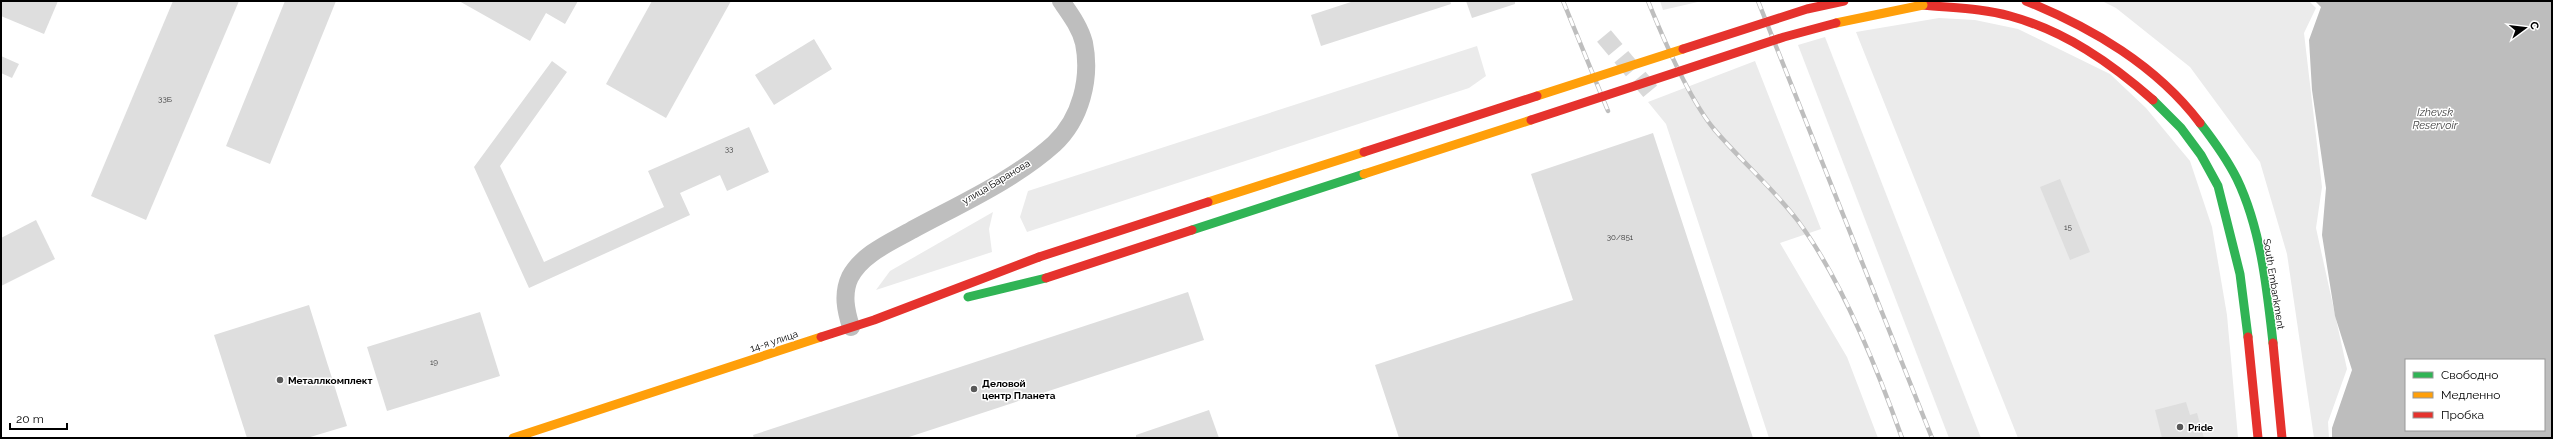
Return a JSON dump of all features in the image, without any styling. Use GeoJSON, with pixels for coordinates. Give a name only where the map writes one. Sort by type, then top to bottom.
{"type":"FeatureCollection","features":[{"type":"Feature","properties":{"kind":"main road","name":"14-я улица"},"geometry":{"type":"LineString","coordinates":[[513,438],[874,320],[1039,257],[1800,12],[1844,1]]}},
{"type":"Feature","properties":{"kind":"main road","name":"South Embankment"},"geometry":{"type":"LineString","coordinates":[[2026,1],[2060,13],[2097,32],[2135,59],[2173,92],[2206,130],[2234,173],[2254,232],[2265,284],[2282,438]]}},
{"type":"Feature","properties":{"kind":"main road"},"geometry":{"type":"LineString","coordinates":[[874,320],[1046,278],[1784,37],[1851,19],[1923,5],[2011,16],[2053,32],[2094,53],[2132,81],[2166,112],[2191,140],[2217,182],[2239,261],[2250,349],[2258,438]]}},
{"type":"Feature","properties":{"kind":"street","name":"улица Баранова"},"geometry":{"type":"LineString","coordinates":[[851,327],[845,306],[850,277],[872,253],[1011,175],[1055,143],[1072,121],[1083,94],[1086,65],[1084,42],[1075,21],[1061,1]]}},
{"type":"Feature","properties":{"kind":"shaded area"},"geometry":{"type":"Polygon","coordinates":[[[1660,1],[1702,1],[1663,10],[1660,1]]]}},
{"type":"Feature","properties":{"kind":"shaded area"},"geometry":{"type":"Polygon","coordinates":[[[2102,1],[2309,1],[2316,8],[2304,33],[2322,187],[2316,228],[2347,369],[2328,422],[2329,438],[2314,438],[2287,254],[2260,162],[2190,67],[2116,8],[2102,1]]]}},
{"type":"Feature","properties":{"kind":"shaded area"},"geometry":{"type":"Polygon","coordinates":[[[1939,18],[1975,20],[2018,29],[2110,74],[2146,108],[2190,161],[2212,227],[2227,315],[2238,438],[2018,438],[1856,32],[1939,18]]]}},
{"type":"Feature","properties":{"kind":"shaded area"},"geometry":{"type":"Polygon","coordinates":[[[1825,37],[1981,438],[1949,438],[1798,45],[1825,37]]]}},
{"type":"Feature","properties":{"kind":"shaded area"},"geometry":{"type":"Polygon","coordinates":[[[1477,46],[1486,76],[1469,88],[1027,232],[1020,217],[1028,191],[1477,46]]]}},
{"type":"Feature","properties":{"kind":"shaded area"},"geometry":{"type":"Polygon","coordinates":[[[1755,61],[1821,229],[1780,243],[1847,357],[1878,438],[1769,438],[1666,124],[1648,102],[1755,61]]]}},
{"type":"Feature","properties":{"kind":"shaded area"},"geometry":{"type":"Polygon","coordinates":[[[993,212],[989,229],[992,252],[876,290],[890,271],[993,212]]]}},
{"type":"Feature","properties":{"kind":"water","name":"Izhevsk Reservoir"},"geometry":{"type":"Polygon","coordinates":[[[2315,1],[2552,1],[2552,438],[2332,438],[2332,428],[2352,370],[2335,316],[2322,235],[2326,188],[2312,90],[2309,40],[2321,7],[2315,1]]]}},
{"type":"Feature","properties":{"kind":"building"},"geometry":{"type":"Polygon","coordinates":[[[1,1],[58,1],[44,34],[1,16],[1,1]]]}},
{"type":"Feature","properties":{"kind":"building"},"geometry":{"type":"Polygon","coordinates":[[[173,1],[239,1],[146,220],[91,196],[173,1]]]}},
{"type":"Feature","properties":{"kind":"building"},"geometry":{"type":"Polygon","coordinates":[[[285,1],[336,1],[270,164],[226,146],[285,1]]]}},
{"type":"Feature","properties":{"kind":"building"},"geometry":{"type":"Polygon","coordinates":[[[459,1],[578,1],[565,24],[546,13],[530,41],[459,1]]]}},
{"type":"Feature","properties":{"kind":"building"},"geometry":{"type":"Polygon","coordinates":[[[652,1],[731,1],[666,118],[606,84],[652,1]]]}},
{"type":"Feature","properties":{"kind":"building"},"geometry":{"type":"Polygon","coordinates":[[[1354,1],[1450,1],[1451,4],[1321,46],[1311,15],[1354,1]]]}},
{"type":"Feature","properties":{"kind":"building"},"geometry":{"type":"Polygon","coordinates":[[[1466,1],[1515,1],[1515,4],[1472,18],[1466,1]]]}},
{"type":"Feature","properties":{"kind":"building"},"geometry":{"type":"Polygon","coordinates":[[[814,39],[832,69],[774,105],[755,75],[814,39]]]}},
{"type":"Feature","properties":{"kind":"building"},"geometry":{"type":"Polygon","coordinates":[[[1,56],[19,64],[12,78],[1,73],[1,56]]]}},
{"type":"Feature","properties":{"kind":"building"},"geometry":{"type":"Polygon","coordinates":[[[552,61],[567,72],[500,166],[544,262],[664,207],[648,171],[749,127],[769,172],[727,191],[720,175],[680,193],[690,215],[529,288],[474,167],[552,61]]]}},
{"type":"Feature","properties":{"kind":"building"},"geometry":{"type":"Polygon","coordinates":[[[1653,133],[1753,438],[1399,438],[1375,365],[1573,300],[1531,174],[1653,133]]]}},
{"type":"Feature","properties":{"kind":"building"},"geometry":{"type":"Polygon","coordinates":[[[2060,179],[2090,252],[2070,260],[2040,187],[2060,179]]]}},
{"type":"Feature","properties":{"kind":"building"},"geometry":{"type":"Polygon","coordinates":[[[36,220],[55,259],[1,286],[1,238],[36,220]]]}},
{"type":"Feature","properties":{"kind":"building","name":"Деловой центр Планета"},"geometry":{"type":"Polygon","coordinates":[[[1188,292],[1204,340],[906,438],[754,438],[753,435],[1188,292]]]}},
{"type":"Feature","properties":{"kind":"building","name":"Металлкомплект"},"geometry":{"type":"Polygon","coordinates":[[[309,305],[347,426],[307,438],[247,438],[214,335],[309,305]]]}},
{"type":"Feature","properties":{"kind":"building"},"geometry":{"type":"Polygon","coordinates":[[[480,312],[500,376],[387,411],[367,347],[480,312]]]}},
{"type":"Feature","properties":{"kind":"building","name":"Pride"},"geometry":{"type":"Polygon","coordinates":[[[2186,402],[2190,415],[2197,413],[2204,438],[2162,438],[2155,410],[2186,402]]]}},
{"type":"Feature","properties":{"kind":"building"},"geometry":{"type":"Polygon","coordinates":[[[1209,410],[1219,438],[1136,438],[1136,435],[1209,410]]]}},
{"type":"Feature","properties":{"kind":"tunnel"},"geometry":{"type":"LineString","coordinates":[[1604,36],[1655,97]]}},
{"type":"Feature","properties":{"kind":"railway"},"geometry":{"type":"LineString","coordinates":[[1563,1],[1608,111]]}},
{"type":"Feature","properties":{"kind":"railway"},"geometry":{"type":"LineString","coordinates":[[1648,1],[1677,68],[1695,102],[1724,141],[1768,186],[1798,221],[1814,244],[1844,297],[1857,325],[1870,354],[1902,438]]}},
{"type":"Feature","properties":{"kind":"railway"},"geometry":{"type":"LineString","coordinates":[[1758,1],[1932,438]]}},
{"type":"Feature","properties":{"kind":"traffic: fast"},"geometry":{"type":"LineString","coordinates":[[2153,100],[2181,128],[2201,155],[2218,186],[2240,274],[2248,337]]}},
{"type":"Feature","properties":{"kind":"traffic: fast"},"geometry":{"type":"LineString","coordinates":[[2200,123],[2220,150],[2237,179],[2252,218],[2262,260],[2273,343]]}},
{"type":"Feature","properties":{"kind":"traffic: fast"},"geometry":{"type":"LineString","coordinates":[[1192,230],[1364,174]]}},
{"type":"Feature","properties":{"kind":"traffic: fast"},"geometry":{"type":"LineString","coordinates":[[968,297],[1046,278]]}},
{"type":"Feature","properties":{"kind":"traffic: slow"},"geometry":{"type":"LineString","coordinates":[[1836,23],[1923,5]]}},
{"type":"Feature","properties":{"kind":"traffic: slow"},"geometry":{"type":"LineString","coordinates":[[1537,96],[1683,49]]}},
{"type":"Feature","properties":{"kind":"traffic: slow"},"geometry":{"type":"LineString","coordinates":[[1364,174],[1531,120]]}},
{"type":"Feature","properties":{"kind":"traffic: slow"},"geometry":{"type":"LineString","coordinates":[[1208,202],[1364,152]]}},
{"type":"Feature","properties":{"kind":"traffic: slow"},"geometry":{"type":"LineString","coordinates":[[513,438],[821,337]]}},
{"type":"Feature","properties":{"kind":"traffic: jam"},"geometry":{"type":"LineString","coordinates":[[1683,49],[1807,9],[1844,1]]}},
{"type":"Feature","properties":{"kind":"traffic: jam"},"geometry":{"type":"LineString","coordinates":[[2026,1],[2075,23],[2121,50],[2164,83],[2183,102],[2200,123]]}},
{"type":"Feature","properties":{"kind":"traffic: jam"},"geometry":{"type":"LineString","coordinates":[[1923,5],[1999,13],[2030,22],[2050,30],[2104,61],[2153,100]]}},
{"type":"Feature","properties":{"kind":"traffic: jam"},"geometry":{"type":"LineString","coordinates":[[1531,120],[1784,37],[1836,23]]}},
{"type":"Feature","properties":{"kind":"traffic: jam"},"geometry":{"type":"LineString","coordinates":[[1364,152],[1537,96]]}},
{"type":"Feature","properties":{"kind":"traffic: jam"},"geometry":{"type":"LineString","coordinates":[[1039,257],[1208,202]]}},
{"type":"Feature","properties":{"kind":"traffic: jam"},"geometry":{"type":"LineString","coordinates":[[1046,278],[1192,230]]}},
{"type":"Feature","properties":{"kind":"traffic: jam"},"geometry":{"type":"LineString","coordinates":[[821,337],[874,320],[1039,257]]}},
{"type":"Feature","properties":{"kind":"traffic: jam"},"geometry":{"type":"LineString","coordinates":[[2248,337],[2258,438]]}},
{"type":"Feature","properties":{"kind":"traffic: jam"},"geometry":{"type":"LineString","coordinates":[[2273,343],[2282,438]]}},
{"type":"Feature","properties":{"kind":"place","name":"Металлкомплект"},"geometry":{"type":"Point","coordinates":[280,380]}},
{"type":"Feature","properties":{"kind":"place","name":"Деловой центр Планета"},"geometry":{"type":"Point","coordinates":[974,389]}},
{"type":"Feature","properties":{"kind":"place","name":"Pride"},"geometry":{"type":"Point","coordinates":[2180,427]}}]}
